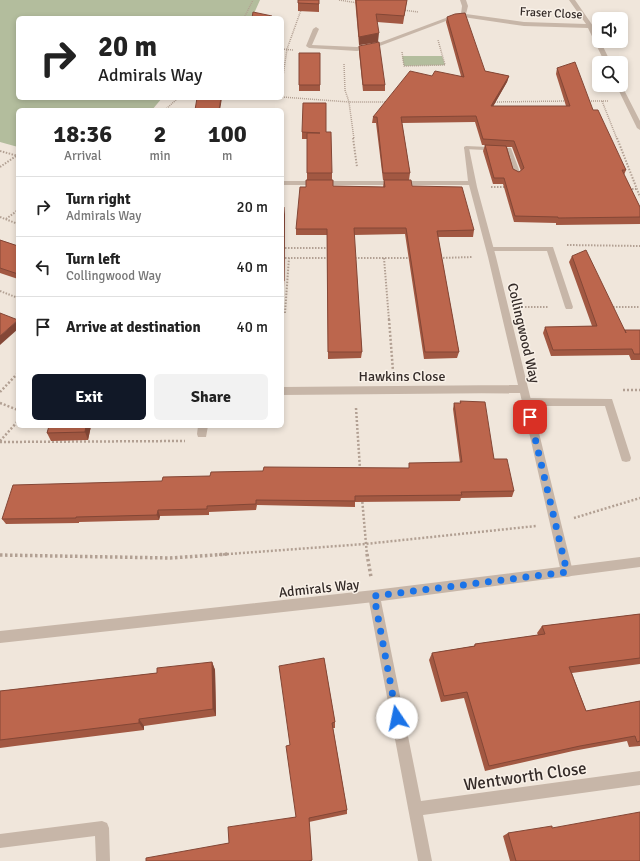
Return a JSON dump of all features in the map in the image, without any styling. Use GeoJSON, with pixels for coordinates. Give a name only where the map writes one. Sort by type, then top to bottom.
{"type":"FeatureCollection","features":[{"type":"Feature","properties":{"kind":"street"},"geometry":{"type":"LineString","coordinates":[[463,0],[465,6],[463,15]]}},
{"type":"Feature","properties":{"kind":"street"},"geometry":{"type":"LineString","coordinates":[[572,0],[590,26],[605,56]]}},
{"type":"Feature","properties":{"kind":"street","name":"Fraser Close"},"geometry":{"type":"LineString","coordinates":[[316,29],[309,46],[357,49],[377,45],[453,17],[463,15],[524,24],[590,26]]}},
{"type":"Feature","properties":{"kind":"street"},"geometry":{"type":"LineString","coordinates":[[622,92],[640,128]]}},
{"type":"Feature","properties":{"kind":"street","name":"Collingwood Way"},"geometry":{"type":"LineString","coordinates":[[517,175],[509,149],[466,148],[473,185],[491,253],[567,572]]}},
{"type":"Feature","properties":{"kind":"street"},"geometry":{"type":"LineString","coordinates":[[284,183],[473,185]]}},
{"type":"Feature","properties":{"kind":"street"},"geometry":{"type":"LineString","coordinates":[[491,253],[550,249],[569,307]]}},
{"type":"Feature","properties":{"kind":"street","name":"Hawkins Close"},"geometry":{"type":"LineString","coordinates":[[284,391],[523,389]]}},
{"type":"Feature","properties":{"kind":"street"},"geometry":{"type":"LineString","coordinates":[[526,402],[608,402],[626,458]]}},
{"type":"Feature","properties":{"kind":"street","name":"Admirals Way"},"geometry":{"type":"LineString","coordinates":[[0,637],[374,596],[640,562]]}},
{"type":"Feature","properties":{"kind":"street"},"geometry":{"type":"LineString","coordinates":[[374,596],[426,861]]}},
{"type":"Feature","properties":{"kind":"street","name":"Wentworth Close"},"geometry":{"type":"LineString","coordinates":[[415,809],[640,778]]}},
{"type":"Feature","properties":{"kind":"street"},"geometry":{"type":"LineString","coordinates":[[0,841],[102,828],[103,861]]}},
{"type":"Feature","properties":{"kind":"path"},"geometry":{"type":"LineString","coordinates":[[245,16],[253,0]]}},
{"type":"Feature","properties":{"kind":"path"},"geometry":{"type":"LineString","coordinates":[[339,0],[360,4]]}},
{"type":"Feature","properties":{"kind":"path"},"geometry":{"type":"LineString","coordinates":[[398,9],[453,17]]}},
{"type":"Feature","properties":{"kind":"path"},"geometry":{"type":"LineString","coordinates":[[399,36],[404,66],[445,65],[433,24]]}},
{"type":"Feature","properties":{"kind":"path"},"geometry":{"type":"LineString","coordinates":[[344,49],[345,90],[349,102],[359,183]]}},
{"type":"Feature","properties":{"kind":"path"},"geometry":{"type":"LineString","coordinates":[[284,97],[349,102],[388,102]]}},
{"type":"Feature","properties":{"kind":"path"},"geometry":{"type":"LineString","coordinates":[[167,108],[176,100]]}},
{"type":"Feature","properties":{"kind":"path"},"geometry":{"type":"LineString","coordinates":[[492,102],[571,101]]}},
{"type":"Feature","properties":{"kind":"path"},"geometry":{"type":"LineString","coordinates":[[586,101],[626,101]]}},
{"type":"Feature","properties":{"kind":"path"},"geometry":{"type":"LineString","coordinates":[[602,101],[640,197]]}},
{"type":"Feature","properties":{"kind":"path"},"geometry":{"type":"LineString","coordinates":[[0,151],[16,156]]}},
{"type":"Feature","properties":{"kind":"path"},"geometry":{"type":"LineString","coordinates":[[0,167],[16,157]]}},
{"type":"Feature","properties":{"kind":"path"},"geometry":{"type":"LineString","coordinates":[[473,185],[512,187]]}},
{"type":"Feature","properties":{"kind":"path"},"geometry":{"type":"LineString","coordinates":[[628,189],[636,189]]}},
{"type":"Feature","properties":{"kind":"path"},"geometry":{"type":"LineString","coordinates":[[6,219],[16,212]]}},
{"type":"Feature","properties":{"kind":"path"},"geometry":{"type":"LineString","coordinates":[[0,217],[16,223]]}},
{"type":"Feature","properties":{"kind":"path"},"geometry":{"type":"LineString","coordinates":[[550,249],[549,245],[640,246]]}},
{"type":"Feature","properties":{"kind":"path"},"geometry":{"type":"LineString","coordinates":[[284,248],[334,248]]}},
{"type":"Feature","properties":{"kind":"path"},"geometry":{"type":"LineString","coordinates":[[438,258],[491,253]]}},
{"type":"Feature","properties":{"kind":"path"},"geometry":{"type":"LineString","coordinates":[[284,258],[332,258]]}},
{"type":"Feature","properties":{"kind":"path"},"geometry":{"type":"LineString","coordinates":[[284,313],[289,258]]}},
{"type":"Feature","properties":{"kind":"path"},"geometry":{"type":"LineString","coordinates":[[347,258],[415,258]]}},
{"type":"Feature","properties":{"kind":"path"},"geometry":{"type":"LineString","coordinates":[[384,258],[395,389]]}},
{"type":"Feature","properties":{"kind":"path"},"geometry":{"type":"LineString","coordinates":[[0,291],[16,297]]}},
{"type":"Feature","properties":{"kind":"path"},"geometry":{"type":"LineString","coordinates":[[0,392],[16,375]]}},
{"type":"Feature","properties":{"kind":"path"},"geometry":{"type":"LineString","coordinates":[[355,390],[361,475]]}},
{"type":"Feature","properties":{"kind":"path"},"geometry":{"type":"LineString","coordinates":[[0,403],[16,409]]}},
{"type":"Feature","properties":{"kind":"path"},"geometry":{"type":"LineString","coordinates":[[0,442],[16,423]]}},
{"type":"Feature","properties":{"kind":"path"},"geometry":{"type":"LineString","coordinates":[[0,442],[200,441],[202,430]]}},
{"type":"Feature","properties":{"kind":"path"},"geometry":{"type":"LineString","coordinates":[[362,490],[366,544],[374,596]]}},
{"type":"Feature","properties":{"kind":"path"},"geometry":{"type":"LineString","coordinates":[[0,555],[170,558],[366,544],[556,524],[640,498]]}},
{"type":"Feature","properties":{"kind":"green space"},"geometry":{"type":"Polygon","coordinates":[[[0,0],[260,0],[253,16],[16,16],[16,100],[160,100],[154,108],[16,108],[16,146],[0,142],[0,0]]]}},
{"type":"Feature","properties":{"kind":"green space"},"geometry":{"type":"Polygon","coordinates":[[[402,56],[442,56],[445,65],[404,66],[402,56]]]}},
{"type":"Feature","properties":{"kind":"building"},"geometry":{"type":"Polygon","coordinates":[[[298,0],[319,0],[319,4],[298,3],[298,0]]]}},
{"type":"Feature","properties":{"kind":"building"},"geometry":{"type":"Polygon","coordinates":[[[356,0],[407,0],[404,16],[376,14],[379,33],[359,37],[356,0]]]}},
{"type":"Feature","properties":{"kind":"building"},"geometry":{"type":"Polygon","coordinates":[[[253,12],[272,16],[252,16],[253,12]]]}},
{"type":"Feature","properties":{"kind":"building"},"geometry":{"type":"Polygon","coordinates":[[[465,13],[485,71],[509,76],[491,106],[570,106],[557,68],[575,62],[593,110],[598,110],[626,170],[622,170],[640,207],[640,217],[558,218],[515,216],[504,178],[494,178],[485,145],[506,146],[513,169],[519,172],[524,168],[514,141],[483,139],[476,116],[401,117],[410,173],[383,173],[377,117],[373,117],[410,71],[432,76],[435,71],[464,77],[447,17],[465,13]]]}},
{"type":"Feature","properties":{"kind":"building"},"geometry":{"type":"Polygon","coordinates":[[[379,42],[385,85],[363,85],[359,46],[379,42]]]}},
{"type":"Feature","properties":{"kind":"building"},"geometry":{"type":"Polygon","coordinates":[[[299,53],[320,53],[320,85],[299,85],[299,53]]]}},
{"type":"Feature","properties":{"kind":"building"},"geometry":{"type":"Polygon","coordinates":[[[197,100],[221,100],[219,108],[195,108],[197,100]]]}},
{"type":"Feature","properties":{"kind":"building"},"geometry":{"type":"Polygon","coordinates":[[[303,103],[326,103],[326,132],[331,132],[332,173],[307,173],[307,133],[320,133],[302,132],[303,103]]]}},
{"type":"Feature","properties":{"kind":"building"},"geometry":{"type":"Polygon","coordinates":[[[306,180],[333,180],[333,186],[385,187],[384,180],[411,180],[412,186],[462,187],[474,230],[437,231],[459,352],[425,352],[406,228],[354,228],[362,352],[328,352],[327,229],[296,229],[300,187],[306,187],[306,180]]]}},
{"type":"Feature","properties":{"kind":"building"},"geometry":{"type":"Polygon","coordinates":[[[0,240],[16,245],[16,273],[0,268],[0,240]]]}},
{"type":"Feature","properties":{"kind":"building"},"geometry":{"type":"Polygon","coordinates":[[[586,250],[626,333],[625,330],[640,330],[640,354],[634,354],[632,349],[553,350],[545,327],[597,326],[572,256],[586,250]]]}},
{"type":"Feature","properties":{"kind":"building"},"geometry":{"type":"Polygon","coordinates":[[[0,313],[16,319],[16,322],[0,336],[0,313]]]}},
{"type":"Feature","properties":{"kind":"building"},"geometry":{"type":"Polygon","coordinates":[[[460,401],[485,402],[494,459],[507,459],[514,491],[461,492],[462,495],[355,496],[355,501],[256,500],[256,504],[207,506],[207,509],[158,510],[157,515],[2,519],[13,485],[162,481],[163,477],[210,476],[211,472],[263,471],[264,467],[409,468],[409,463],[462,462],[454,403],[461,403],[460,401]]]}},
{"type":"Feature","properties":{"kind":"building"},"geometry":{"type":"Polygon","coordinates":[[[48,428],[86,428],[85,432],[47,433],[48,428]]]}},
{"type":"Feature","properties":{"kind":"building"},"geometry":{"type":"Polygon","coordinates":[[[640,614],[640,658],[569,667],[586,711],[640,701],[640,741],[637,742],[635,736],[580,746],[489,766],[467,692],[444,696],[432,653],[475,646],[475,644],[545,634],[542,626],[640,614]]]}},
{"type":"Feature","properties":{"kind":"building"},"geometry":{"type":"Polygon","coordinates":[[[324,658],[335,722],[332,723],[347,810],[309,818],[312,860],[146,861],[146,858],[229,843],[228,827],[296,817],[286,746],[290,745],[279,666],[324,658]]]}},
{"type":"Feature","properties":{"kind":"building"},"geometry":{"type":"Polygon","coordinates":[[[212,662],[213,709],[139,719],[139,723],[0,740],[0,691],[157,673],[157,668],[212,662]]]}},
{"type":"Feature","properties":{"kind":"building"},"geometry":{"type":"Polygon","coordinates":[[[640,812],[640,861],[516,861],[508,833],[552,826],[552,828],[640,812]]]}},
{"type":"Feature","properties":{"kind":"route"},"geometry":{"type":"LineString","coordinates":[[397,718],[374,596],[567,572],[530,417]]}}]}
